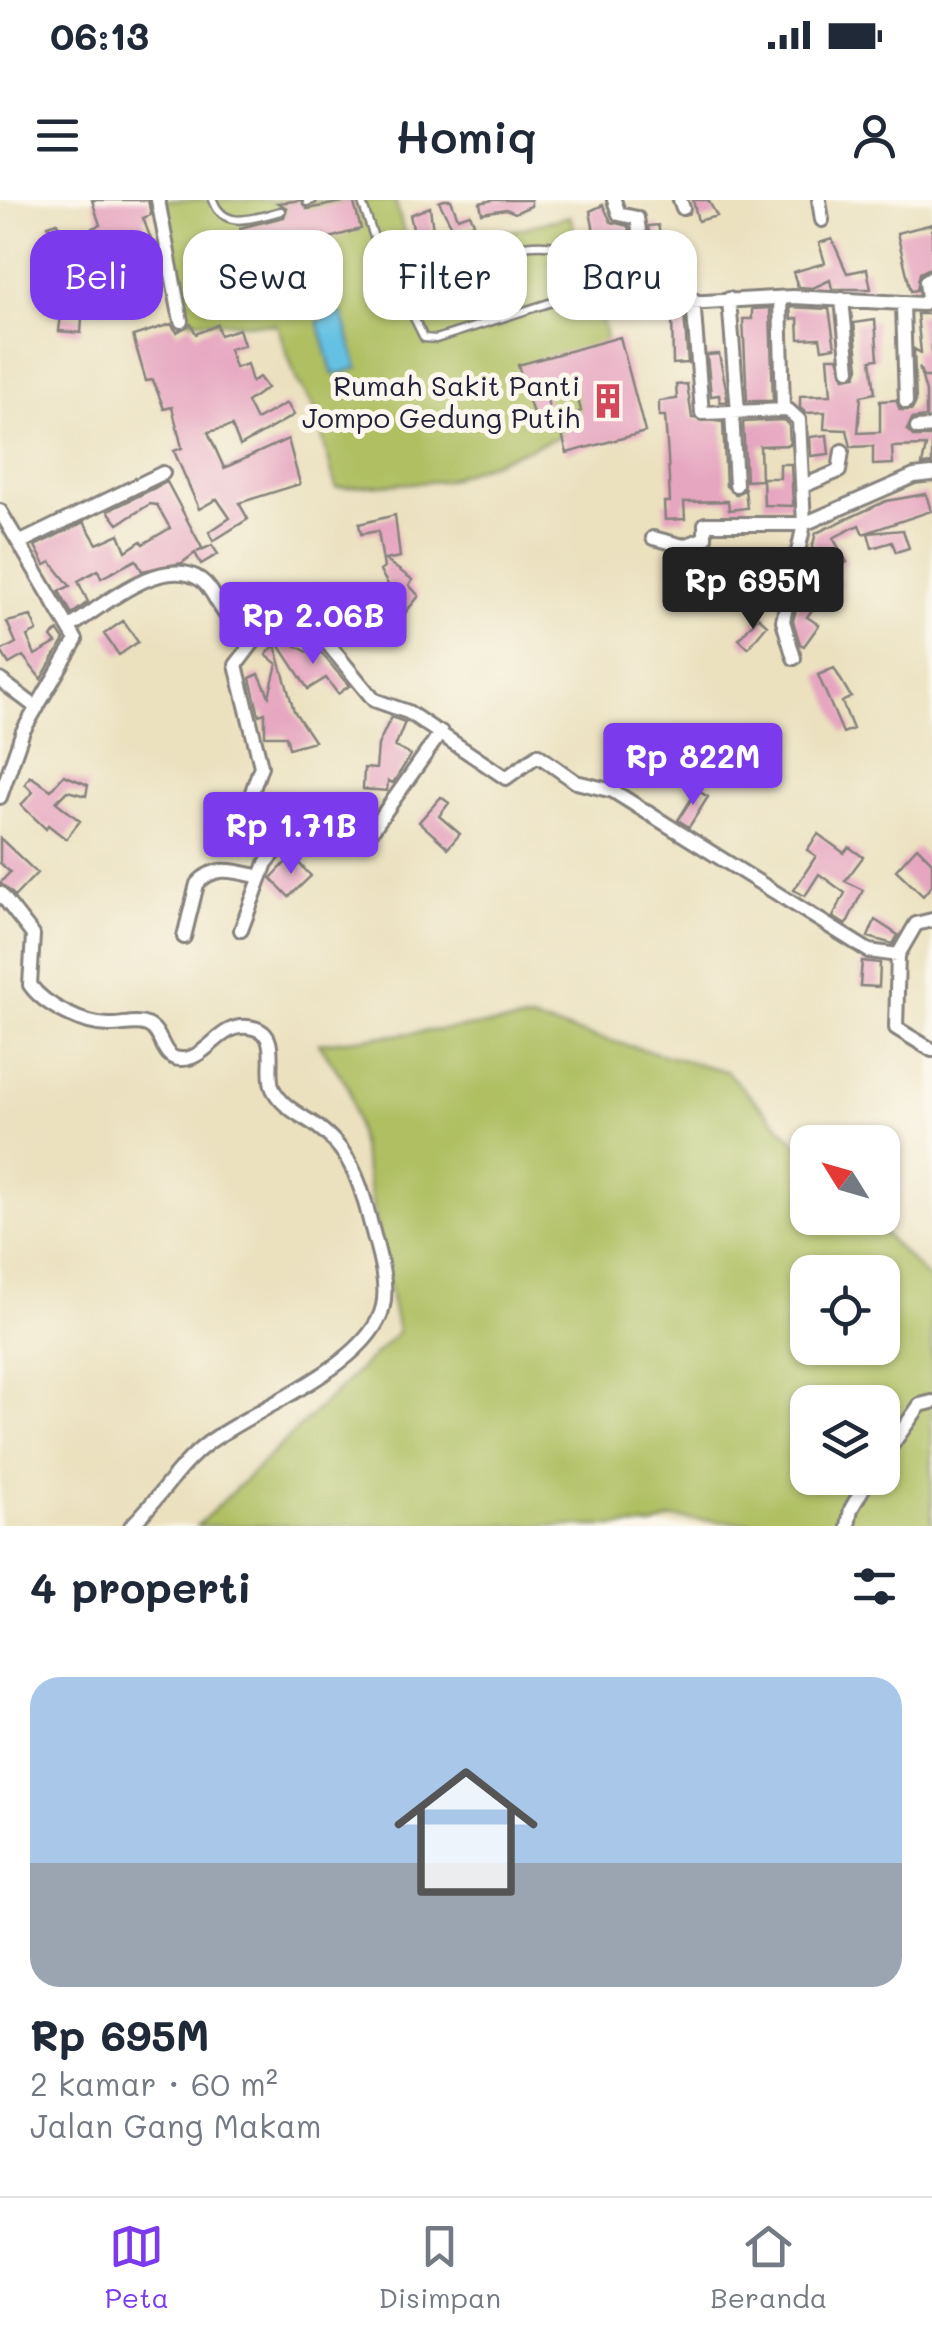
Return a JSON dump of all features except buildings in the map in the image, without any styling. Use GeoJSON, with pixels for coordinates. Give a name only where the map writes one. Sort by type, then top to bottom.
{"type":"FeatureCollection","features":[{"type":"Feature","properties":{"kind":"street"},"geometry":{"type":"LineString","coordinates":[[158,200],[180,321]]}},
{"type":"Feature","properties":{"kind":"street"},"geometry":{"type":"LineString","coordinates":[[614,200],[619,214],[637,218],[639,230]]}},
{"type":"Feature","properties":{"kind":"street"},"geometry":{"type":"LineString","coordinates":[[819,200],[822,220]]}},
{"type":"Feature","properties":{"kind":"street"},"geometry":{"type":"LineString","coordinates":[[697,299],[842,298],[904,305],[925,303],[926,281],[932,277]]}},
{"type":"Feature","properties":{"kind":"street"},"geometry":{"type":"LineString","coordinates":[[780,298],[784,410]]}},
{"type":"Feature","properties":{"kind":"street"},"geometry":{"type":"LineString","coordinates":[[842,298],[849,369]]}},
{"type":"Feature","properties":{"kind":"street"},"geometry":{"type":"LineString","coordinates":[[729,299],[736,486]]}},
{"type":"Feature","properties":{"kind":"street"},"geometry":{"type":"LineString","coordinates":[[904,305],[906,402]]}},
{"type":"Feature","properties":{"kind":"street"},"geometry":{"type":"LineString","coordinates":[[694,320],[698,408],[708,414],[784,410],[795,412],[799,420],[804,524],[783,614],[794,658]]}},
{"type":"Feature","properties":{"kind":"street"},"geometry":{"type":"LineString","coordinates":[[917,428],[932,427]]}},
{"type":"Feature","properties":{"kind":"street"},"geometry":{"type":"LineString","coordinates":[[803,486],[839,471],[842,451]]}},
{"type":"Feature","properties":{"kind":"street"},"geometry":{"type":"LineString","coordinates":[[19,543],[164,473]]}},
{"type":"Feature","properties":{"kind":"street"},"geometry":{"type":"LineString","coordinates":[[653,538],[684,546],[705,538],[705,524],[804,524],[908,479],[932,474]]}},
{"type":"Feature","properties":{"kind":"street"},"geometry":{"type":"LineString","coordinates":[[0,511],[76,640],[73,652],[5,764],[0,796]]}},
{"type":"Feature","properties":{"kind":"street"},"geometry":{"type":"LineString","coordinates":[[70,627],[136,586],[173,574],[202,581],[230,619],[270,620],[300,636],[323,638],[369,695],[441,732],[508,778],[530,756],[538,754],[576,782],[613,791],[791,898],[863,947],[898,955]]}},
{"type":"Feature","properties":{"kind":"street"},"geometry":{"type":"LineString","coordinates":[[252,792],[261,766],[236,665],[270,620]]}},
{"type":"Feature","properties":{"kind":"street"},"geometry":{"type":"LineString","coordinates":[[0,680],[37,708]]}},
{"type":"Feature","properties":{"kind":"street"},"geometry":{"type":"LineString","coordinates":[[241,930],[260,878],[284,842],[311,833],[373,829],[441,732]]}},
{"type":"Feature","properties":{"kind":"street"},"geometry":{"type":"LineString","coordinates":[[184,937],[196,884],[202,877],[226,869],[260,878]]}},
{"type":"Feature","properties":{"kind":"street"},"geometry":{"type":"LineString","coordinates":[[0,893],[34,935],[30,985],[72,1015],[96,1024],[147,1025],[157,1032],[167,1053],[177,1059],[190,1058],[235,1028],[248,1026],[264,1034],[272,1044],[274,1090],[286,1106],[340,1143],[355,1175],[374,1239],[384,1304],[362,1340],[327,1370],[202,1447],[131,1526]]}},
{"type":"Feature","properties":{"kind":"street"},"geometry":{"type":"LineString","coordinates":[[932,920],[916,924],[898,955],[896,1028],[932,1050]]}},
{"type":"Feature","properties":{"kind":"street"},"geometry":{"type":"LineString","coordinates":[[900,1433],[920,1405],[932,1402]]}},
{"type":"Feature","properties":{"kind":"street"},"geometry":{"type":"LineString","coordinates":[[848,1525],[861,1495]]}},
{"type":"Feature","properties":{"kind":"lane"},"geometry":{"type":"LineString","coordinates":[[212,200],[222,216],[234,221],[281,210]]}},
{"type":"Feature","properties":{"kind":"lane"},"geometry":{"type":"LineString","coordinates":[[362,200],[372,230]]}},
{"type":"Feature","properties":{"kind":"lane"},"geometry":{"type":"LineString","coordinates":[[546,242],[569,252],[579,282],[572,296],[432,340],[420,334],[401,288],[492,254],[546,242]]}},
{"type":"Feature","properties":{"kind":"green space"},"geometry":{"type":"Polygon","coordinates":[[[164,200],[395,200],[403,230],[363,230],[363,320],[527,320],[527,230],[515,230],[570,216],[574,230],[547,230],[547,320],[602,320],[610,403],[559,437],[444,481],[336,488],[314,407],[297,381],[277,325],[188,320],[343,320],[343,230],[183,230],[183,317],[164,200]]]}},
{"type":"Feature","properties":{"kind":"green space"},"geometry":{"type":"Polygon","coordinates":[[[531,1020],[726,1071],[790,1137],[790,1235],[886,1235],[932,1282],[932,1526],[793,1526],[672,1518],[653,1526],[197,1526],[398,1332],[349,1088],[319,1043],[531,1020]]]}},
{"type":"Feature","properties":{"kind":"water"},"geometry":{"type":"Polygon","coordinates":[[[343,316],[358,368],[333,375],[318,321],[343,320],[343,316]]]}},
{"type":"Feature","properties":{"kind":"place","name":"Rumah Sakit Panti Jompo Gedung Putih"},"geometry":{"type":"Point","coordinates":[608,401]}}]}
